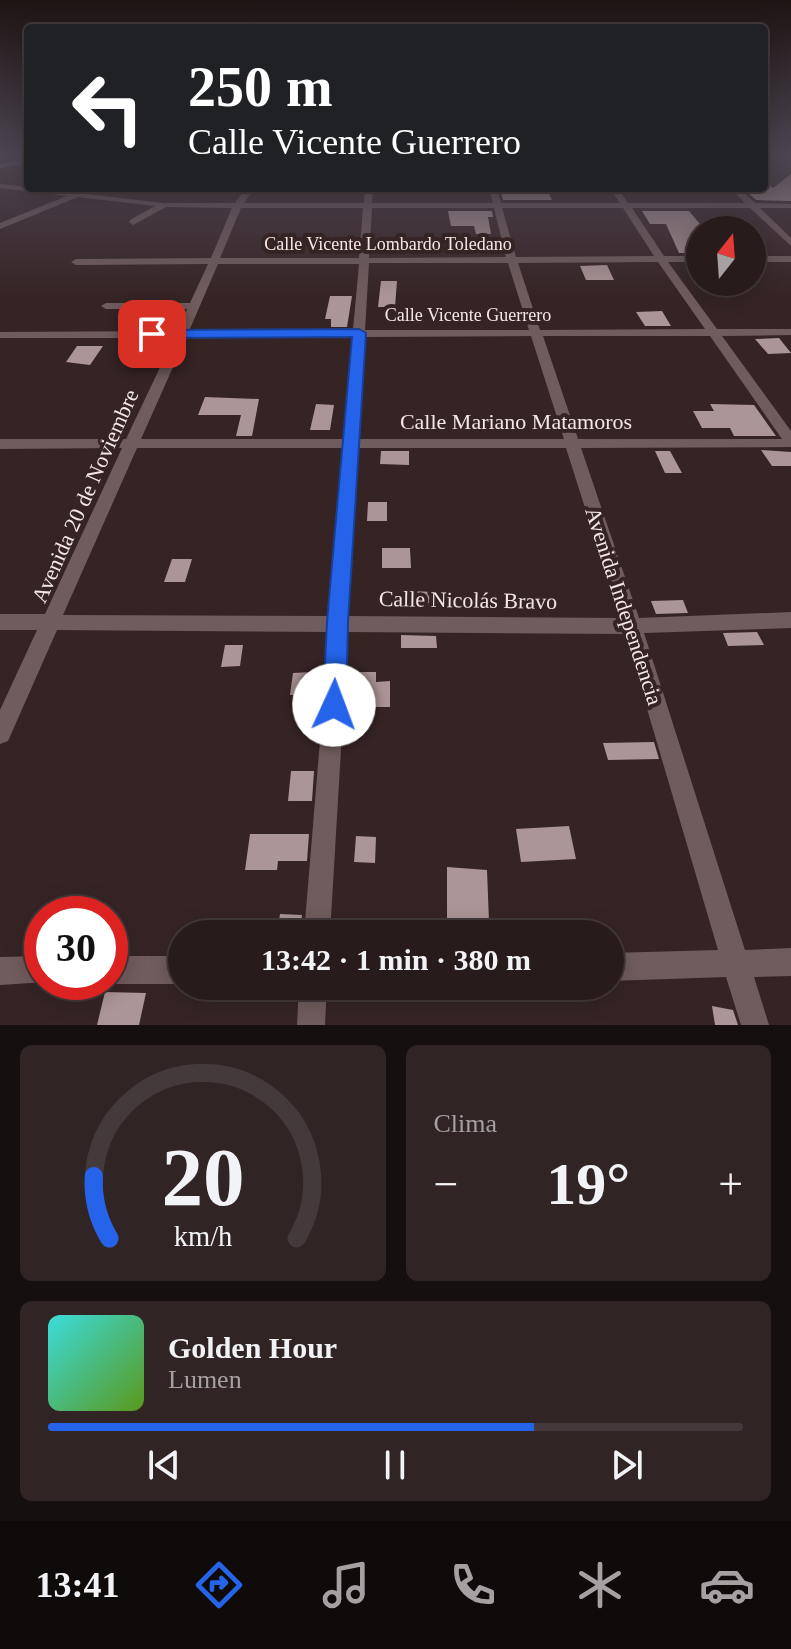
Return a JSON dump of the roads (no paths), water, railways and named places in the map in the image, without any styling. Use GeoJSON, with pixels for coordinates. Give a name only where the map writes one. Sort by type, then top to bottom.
{"type":"FeatureCollection","features":[{"type":"Feature","properties":{"kind":"street"},"geometry":{"type":"LineString","coordinates":[[0,226],[61,202]]}},
{"type":"Feature","properties":{"kind":"street"},"geometry":{"type":"LineString","coordinates":[[141,202],[164,205],[367,207],[791,206]]}},
{"type":"Feature","properties":{"kind":"street","name":"Avenida 20 de Noviembre"},"geometry":{"type":"LineString","coordinates":[[0,734],[240,202]]}},
{"type":"Feature","properties":{"kind":"street"},"geometry":{"type":"LineString","coordinates":[[318,920],[368,202]]}},
{"type":"Feature","properties":{"kind":"street","name":"Avenida Independencia"},"geometry":{"type":"LineString","coordinates":[[495,202],[632,626],[755,1025]]}},
{"type":"Feature","properties":{"kind":"street"},"geometry":{"type":"LineString","coordinates":[[624,202],[712,333],[791,442]]}},
{"type":"Feature","properties":{"kind":"street"},"geometry":{"type":"LineString","coordinates":[[749,202],[791,243]]}},
{"type":"Feature","properties":{"kind":"street"},"geometry":{"type":"LineString","coordinates":[[133,222],[164,205]]}},
{"type":"Feature","properties":{"kind":"street","name":"Calle Vicente Lombardo Toledano"},"geometry":{"type":"LineString","coordinates":[[76,262],[686,259]]}},
{"type":"Feature","properties":{"kind":"street"},"geometry":{"type":"LineString","coordinates":[[766,259],[791,259]]}},
{"type":"Feature","properties":{"kind":"street"},"geometry":{"type":"LineString","coordinates":[[106,306],[194,306]]}},
{"type":"Feature","properties":{"kind":"street","name":"Calle Vicente Guerrero"},"geometry":{"type":"LineString","coordinates":[[2,337],[791,332]]}},
{"type":"Feature","properties":{"kind":"street","name":"Calle Mariano Matamoros"},"geometry":{"type":"LineString","coordinates":[[0,444],[791,442]]}},
{"type":"Feature","properties":{"kind":"street","name":"Calle Nicolás Bravo"},"geometry":{"type":"LineString","coordinates":[[0,622],[632,626],[791,620]]}},
{"type":"Feature","properties":{"kind":"street"},"geometry":{"type":"LineString","coordinates":[[624,966],[735,961],[791,962]]}},
{"type":"Feature","properties":{"kind":"street"},"geometry":{"type":"LineString","coordinates":[[0,971],[24,970]]}},
{"type":"Feature","properties":{"kind":"street"},"geometry":{"type":"LineString","coordinates":[[128,970],[168,970]]}},
{"type":"Feature","properties":{"kind":"street"},"geometry":{"type":"LineString","coordinates":[[311,1025],[312,1000]]}}]}
